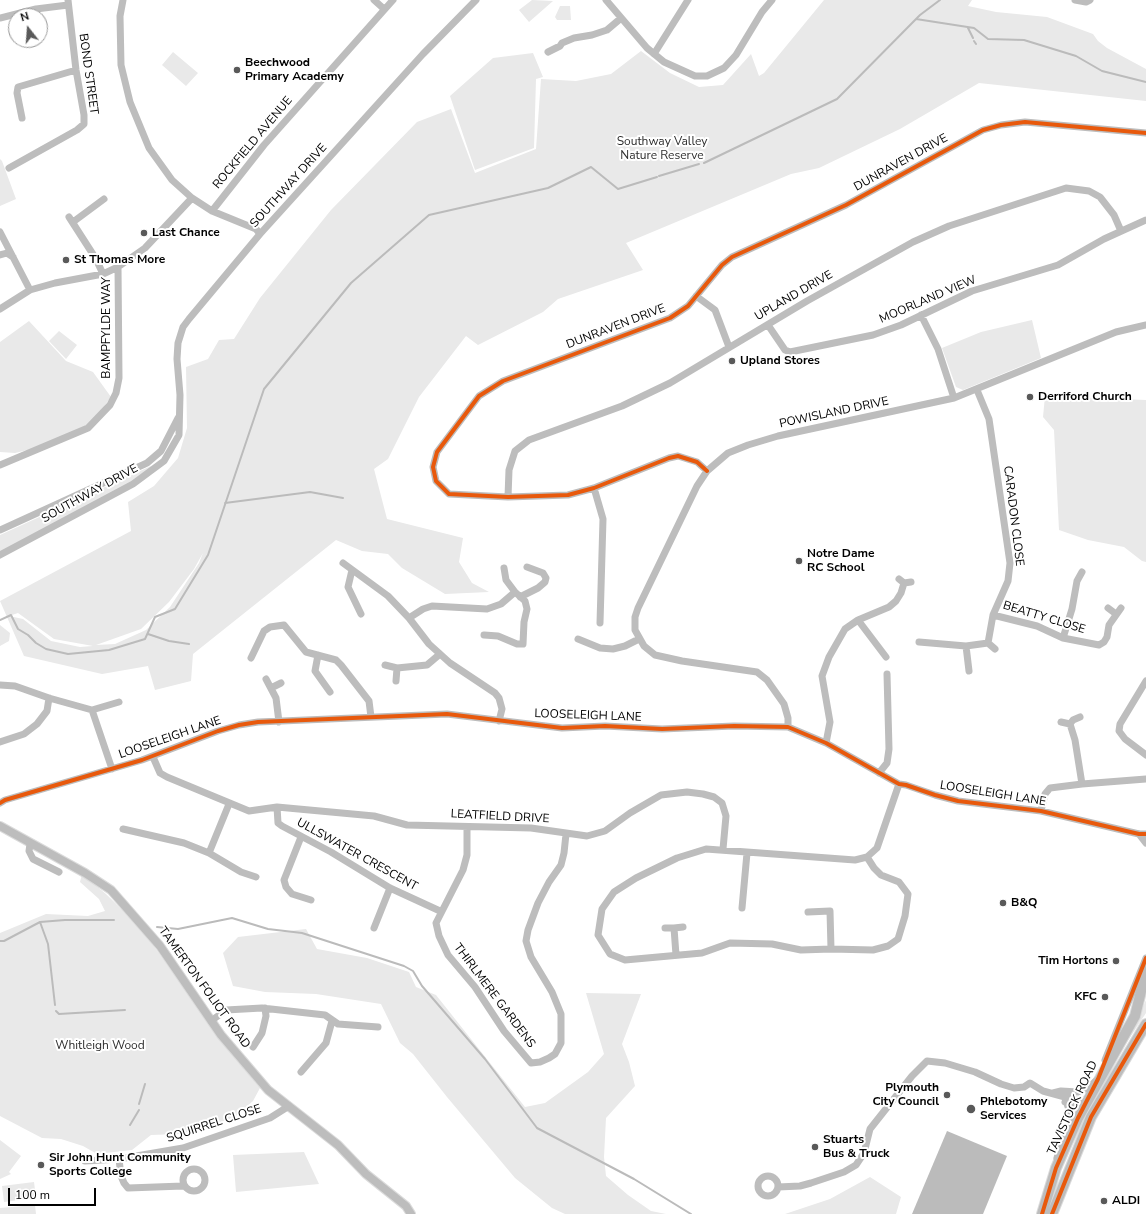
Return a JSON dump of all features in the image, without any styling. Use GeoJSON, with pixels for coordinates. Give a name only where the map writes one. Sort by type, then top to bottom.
{"type":"FeatureCollection","features":[{"type":"Feature","properties":{"kind":"highway","name":"TAVISTOCK ROAD"},"geometry":{"type":"LineString","coordinates":[[1042,1214],[1056,1168],[1078,1118],[1098,1079],[1135,1016],[1146,972]]}},
{"type":"Feature","properties":{"kind":"highway","name":"TAVISTOCK ROAD"},"geometry":{"type":"LineString","coordinates":[[1139,1001],[1146,988]]}},
{"type":"Feature","properties":{"kind":"highway","name":"TAVISTOCK ROAD"},"geometry":{"type":"LineString","coordinates":[[1052,1214],[1083,1134],[1095,1110],[1146,1024]]}},
{"type":"Feature","properties":{"kind":"highway"},"geometry":{"type":"LineString","coordinates":[[1095,1110],[1087,1103],[1095,1100],[1120,1067]]}},
{"type":"Feature","properties":{"kind":"main road","name":"TAMERTON FOLIOT ROAD"},"geometry":{"type":"LineString","coordinates":[[0,826],[30,844],[85,873],[111,890],[160,946],[211,1021],[268,1090],[338,1145],[366,1174],[406,1206],[411,1214]]}},
{"type":"Feature","properties":{"kind":"street"},"geometry":{"type":"LineString","coordinates":[[123,0],[120,16],[119,48],[121,64],[130,102],[142,134],[152,154],[172,180],[192,198],[212,211],[256,229],[260,234]]}},
{"type":"Feature","properties":{"kind":"street"},"geometry":{"type":"LineString","coordinates":[[374,0],[384,9]]}},
{"type":"Feature","properties":{"kind":"street","name":"ROCKFIELD AVENUE"},"geometry":{"type":"LineString","coordinates":[[212,211],[264,145],[393,0]]}},
{"type":"Feature","properties":{"kind":"street","name":"SOUTHWAY DRIVE"},"geometry":{"type":"LineString","coordinates":[[0,555],[147,475],[164,461],[175,444],[179,434],[177,359],[178,343],[183,327],[260,234],[423,54],[476,0]]}},
{"type":"Feature","properties":{"kind":"street"},"geometry":{"type":"LineString","coordinates":[[606,0],[620,19],[654,54],[664,62],[695,76],[716,73],[724,68],[736,55],[762,12],[772,0]]}},
{"type":"Feature","properties":{"kind":"street"},"geometry":{"type":"LineString","coordinates":[[654,54],[688,0]]}},
{"type":"Feature","properties":{"kind":"street"},"geometry":{"type":"LineString","coordinates":[[1075,0],[1086,2],[1090,0]]}},
{"type":"Feature","properties":{"kind":"street"},"geometry":{"type":"LineString","coordinates":[[0,18],[68,2]]}},
{"type":"Feature","properties":{"kind":"street","name":"BOND STREET"},"geometry":{"type":"LineString","coordinates":[[9,168],[18,159],[77,130],[84,124],[68,2]]}},
{"type":"Feature","properties":{"kind":"street"},"geometry":{"type":"LineString","coordinates":[[548,52],[560,46],[562,43],[574,38],[592,35],[607,30],[620,19]]}},
{"type":"Feature","properties":{"kind":"street"},"geometry":{"type":"LineString","coordinates":[[22,118],[17,93],[18,87],[76,70]]}},
{"type":"Feature","properties":{"kind":"street","name":"DUNRAVEN DRIVE"},"geometry":{"type":"LineString","coordinates":[[707,471],[697,462],[678,456],[669,458],[594,488],[568,495],[508,497],[449,494],[436,481],[434,467],[437,452],[479,396],[503,381],[670,318],[688,306],[722,265],[732,257],[846,205],[982,130],[1001,125],[1025,122],[1146,133]]}},
{"type":"Feature","properties":{"kind":"street","name":"UPLAND DRIVE"},"geometry":{"type":"LineString","coordinates":[[508,497],[509,470],[515,451],[529,440],[645,396],[683,376],[729,347],[913,242],[949,226],[1066,188],[1089,191],[1100,197],[1114,215],[1121,231]]}},
{"type":"Feature","properties":{"kind":"street","name":"BAMPFYLDE WAY"},"geometry":{"type":"LineString","coordinates":[[0,309],[30,290],[55,283],[103,274],[118,267],[144,248],[192,198]]}},
{"type":"Feature","properties":{"kind":"street"},"geometry":{"type":"LineString","coordinates":[[103,274],[96,258],[71,220],[104,199]]}},
{"type":"Feature","properties":{"kind":"street","name":"MOORLAND VIEW"},"geometry":{"type":"LineString","coordinates":[[768,325],[785,350],[790,352],[873,335],[900,325],[972,291],[1058,265],[1121,231],[1146,220]]}},
{"type":"Feature","properties":{"kind":"street"},"geometry":{"type":"LineString","coordinates":[[0,232],[30,290]]}},
{"type":"Feature","properties":{"kind":"street"},"geometry":{"type":"LineString","coordinates":[[0,255],[7,253],[13,257]]}},
{"type":"Feature","properties":{"kind":"street","name":"BAMPFYLDE WAY"},"geometry":{"type":"LineString","coordinates":[[0,465],[88,428],[110,405],[116,392],[119,378],[118,267]]}},
{"type":"Feature","properties":{"kind":"street"},"geometry":{"type":"LineString","coordinates":[[696,296],[714,310],[729,347]]}},
{"type":"Feature","properties":{"kind":"street"},"geometry":{"type":"LineString","coordinates":[[921,315],[938,349],[954,398]]}},
{"type":"Feature","properties":{"kind":"street","name":"POWISLAND DRIVE"},"geometry":{"type":"LineString","coordinates":[[639,640],[635,624],[638,608],[697,486],[707,471],[728,453],[763,440],[954,398],[977,390],[1116,332],[1146,326]]}},
{"type":"Feature","properties":{"kind":"street","name":"CARADON CLOSE"},"geometry":{"type":"LineString","coordinates":[[977,390],[989,419],[1010,563],[1005,591],[993,615],[988,643]]}},
{"type":"Feature","properties":{"kind":"street","name":"SOUTHWAY DRIVE"},"geometry":{"type":"LineString","coordinates":[[0,530],[147,463],[161,451],[179,414]]}},
{"type":"Feature","properties":{"kind":"street"},"geometry":{"type":"LineString","coordinates":[[594,488],[603,519],[600,623]]}},
{"type":"Feature","properties":{"kind":"street"},"geometry":{"type":"LineString","coordinates":[[343,563],[388,596],[409,618],[429,644],[440,654],[463,672],[489,688],[499,698],[502,709],[500,721]]}},
{"type":"Feature","properties":{"kind":"street"},"geometry":{"type":"LineString","coordinates":[[409,618],[423,609],[432,606],[487,610],[518,594],[538,588],[545,582],[546,578],[543,573],[527,567]]}},
{"type":"Feature","properties":{"kind":"street"},"geometry":{"type":"LineString","coordinates":[[484,635],[502,638],[521,645],[524,643],[524,622],[527,609],[525,601],[506,580],[504,568]]}},
{"type":"Feature","properties":{"kind":"street"},"geometry":{"type":"LineString","coordinates":[[352,570],[348,587],[361,614]]}},
{"type":"Feature","properties":{"kind":"street"},"geometry":{"type":"LineString","coordinates":[[1064,638],[1072,609],[1077,581],[1082,572]]}},
{"type":"Feature","properties":{"kind":"street"},"geometry":{"type":"LineString","coordinates":[[826,743],[830,722],[822,676],[829,657],[845,629],[858,620],[889,607],[896,601],[901,593],[905,581]]}},
{"type":"Feature","properties":{"kind":"street"},"geometry":{"type":"LineString","coordinates":[[1108,608],[1116,614]]}},
{"type":"Feature","properties":{"kind":"street","name":"BEATTY CLOSE"},"geometry":{"type":"LineString","coordinates":[[993,615],[1037,626],[1064,638],[1099,645],[1104,642],[1107,637],[1109,625],[1121,608]]}},
{"type":"Feature","properties":{"kind":"street"},"geometry":{"type":"LineString","coordinates":[[858,620],[886,656]]}},
{"type":"Feature","properties":{"kind":"street"},"geometry":{"type":"LineString","coordinates":[[251,653],[264,631],[270,627],[284,625],[306,652],[336,660],[341,665],[369,701],[372,717]]}},
{"type":"Feature","properties":{"kind":"street"},"geometry":{"type":"LineString","coordinates":[[524,633],[532,633]]}},
{"type":"Feature","properties":{"kind":"street"},"geometry":{"type":"LineString","coordinates":[[578,639],[600,648],[613,649],[639,640],[649,651],[666,659],[757,672],[767,680],[784,704],[788,718],[788,727]]}},
{"type":"Feature","properties":{"kind":"street"},"geometry":{"type":"LineString","coordinates":[[919,642],[966,646],[988,643],[995,649]]}},
{"type":"Feature","properties":{"kind":"street"},"geometry":{"type":"LineString","coordinates":[[966,646],[969,670]]}},
{"type":"Feature","properties":{"kind":"street"},"geometry":{"type":"LineString","coordinates":[[385,665],[397,668],[427,665],[440,654]]}},
{"type":"Feature","properties":{"kind":"street"},"geometry":{"type":"LineString","coordinates":[[318,655],[315,671],[330,692]]}},
{"type":"Feature","properties":{"kind":"street"},"geometry":{"type":"LineString","coordinates":[[396,681],[397,668]]}},
{"type":"Feature","properties":{"kind":"street"},"geometry":{"type":"LineString","coordinates":[[879,773],[887,763],[889,749],[888,674]]}},
{"type":"Feature","properties":{"kind":"street"},"geometry":{"type":"LineString","coordinates":[[266,678],[276,698],[279,722]]}},
{"type":"Feature","properties":{"kind":"street"},"geometry":{"type":"LineString","coordinates":[[1146,681],[1120,724],[1119,731],[1125,739],[1146,755]]}},
{"type":"Feature","properties":{"kind":"street"},"geometry":{"type":"LineString","coordinates":[[271,688],[281,683]]}},
{"type":"Feature","properties":{"kind":"street"},"geometry":{"type":"LineString","coordinates":[[0,685],[15,686],[49,698],[92,710],[119,702]]}},
{"type":"Feature","properties":{"kind":"street"},"geometry":{"type":"LineString","coordinates":[[0,742],[24,734],[37,724],[47,711],[49,698]]}},
{"type":"Feature","properties":{"kind":"street"},"geometry":{"type":"LineString","coordinates":[[92,710],[112,769]]}},
{"type":"Feature","properties":{"kind":"street","name":"LOOSELEIGH LANE"},"geometry":{"type":"LineString","coordinates":[[0,803],[153,757],[184,743],[239,725],[447,714],[562,728],[604,726],[662,729],[734,726],[788,727],[826,743],[898,784],[906,785],[958,801],[1041,811],[1142,834],[1146,843]]}},
{"type":"Feature","properties":{"kind":"street"},"geometry":{"type":"LineString","coordinates":[[1070,724],[1073,720],[1080,717]]}},
{"type":"Feature","properties":{"kind":"street"},"geometry":{"type":"LineString","coordinates":[[1061,722],[1070,724]]}},
{"type":"Feature","properties":{"kind":"street"},"geometry":{"type":"LineString","coordinates":[[1070,724],[1075,740],[1082,784]]}},
{"type":"Feature","properties":{"kind":"street","name":"LEATFIELD DRIVE"},"geometry":{"type":"LineString","coordinates":[[153,757],[160,773],[248,811],[277,807],[374,816],[407,825],[442,825],[467,828],[531,828],[587,836],[605,831],[630,812],[661,795],[687,792],[714,797],[722,803],[726,816],[723,849]]}},
{"type":"Feature","properties":{"kind":"street"},"geometry":{"type":"LineString","coordinates":[[1041,811],[1045,794],[1050,788],[1146,779]]}},
{"type":"Feature","properties":{"kind":"street"},"geometry":{"type":"LineString","coordinates":[[867,857],[881,875],[899,882],[908,894],[905,916],[898,939],[888,946],[873,950],[801,950],[772,944],[730,943],[702,953],[676,954],[625,960],[610,954],[598,935],[602,909],[614,892],[636,878],[677,858],[706,849],[723,849],[747,853],[855,860],[867,857],[877,848],[898,784]]}},
{"type":"Feature","properties":{"kind":"street"},"geometry":{"type":"LineString","coordinates":[[209,853],[229,804]]}},
{"type":"Feature","properties":{"kind":"street","name":"ULLSWATER CRESCENT"},"geometry":{"type":"LineString","coordinates":[[277,807],[278,823],[301,837],[333,853],[390,888],[440,911]]}},
{"type":"Feature","properties":{"kind":"street","name":"THIRLMERE GARDENS"},"geometry":{"type":"LineString","coordinates":[[467,828],[466,855],[463,870],[440,911],[436,923],[438,936],[448,956],[476,987],[504,1032],[531,1062],[540,1062],[549,1058],[555,1054],[561,1043],[561,1014],[552,992],[532,957],[526,941],[528,930],[538,903],[549,882],[561,865],[566,834]]}},
{"type":"Feature","properties":{"kind":"street"},"geometry":{"type":"LineString","coordinates":[[123,829],[184,843],[209,853],[241,872],[256,877]]}},
{"type":"Feature","properties":{"kind":"street"},"geometry":{"type":"LineString","coordinates":[[301,837],[284,880],[286,887],[292,894],[311,900]]}},
{"type":"Feature","properties":{"kind":"street"},"geometry":{"type":"LineString","coordinates":[[30,844],[30,856],[49,871],[59,872]]}},
{"type":"Feature","properties":{"kind":"street"},"geometry":{"type":"LineString","coordinates":[[742,908],[747,853]]}},
{"type":"Feature","properties":{"kind":"street"},"geometry":{"type":"LineString","coordinates":[[374,928],[390,888]]}},
{"type":"Feature","properties":{"kind":"street"},"geometry":{"type":"LineString","coordinates":[[743,897],[752,897]]}},
{"type":"Feature","properties":{"kind":"street"},"geometry":{"type":"LineString","coordinates":[[808,912],[830,911],[831,949]]}},
{"type":"Feature","properties":{"kind":"street"},"geometry":{"type":"LineString","coordinates":[[665,928],[683,927]]}},
{"type":"Feature","properties":{"kind":"street"},"geometry":{"type":"LineString","coordinates":[[674,928],[676,954]]}},
{"type":"Feature","properties":{"kind":"street"},"geometry":{"type":"LineString","coordinates":[[1124,1011],[1146,958]]}},
{"type":"Feature","properties":{"kind":"street","name":"TAVISTOCK ROAD"},"geometry":{"type":"LineString","coordinates":[[1098,1079],[1124,1011],[1139,1001]]}},
{"type":"Feature","properties":{"kind":"street"},"geometry":{"type":"LineString","coordinates":[[211,1021],[226,1010],[265,1008],[325,1015],[338,1024],[378,1027]]}},
{"type":"Feature","properties":{"kind":"street"},"geometry":{"type":"LineString","coordinates":[[253,1047],[262,1033],[266,1016],[265,1008]]}},
{"type":"Feature","properties":{"kind":"street"},"geometry":{"type":"LineString","coordinates":[[301,1072],[326,1043],[332,1021]]}},
{"type":"Feature","properties":{"kind":"street"},"geometry":{"type":"LineString","coordinates":[[778,1187],[800,1186],[811,1183],[844,1172],[856,1165],[864,1153],[870,1129],[912,1076],[927,1062],[952,1065],[1014,1088],[1024,1087],[1030,1084],[1035,1088],[1051,1094],[1087,1103]]}},
{"type":"Feature","properties":{"kind":"street"},"geometry":{"type":"LineString","coordinates":[[1051,1094],[1061,1092],[1078,1092],[1087,1088],[1098,1079]]}},
{"type":"Feature","properties":{"kind":"street"},"geometry":{"type":"LineString","coordinates":[[1051,1094],[1068,1104],[1079,1107],[1087,1103]]}},
{"type":"Feature","properties":{"kind":"street"},"geometry":{"type":"LineString","coordinates":[[1056,1168],[1058,1153],[1069,1124],[1070,1112],[1068,1104]]}},
{"type":"Feature","properties":{"kind":"street","name":"SQUIRREL CLOSE"},"geometry":{"type":"LineString","coordinates":[[86,1161],[119,1159],[183,1148],[270,1118],[289,1106]]}},
{"type":"Feature","properties":{"kind":"street"},"geometry":{"type":"LineString","coordinates":[[119,1159],[122,1179],[128,1188],[183,1186]]}},
{"type":"Feature","properties":{"kind":"green space"},"geometry":{"type":"Polygon","coordinates":[[[532,0],[553,1],[529,22],[519,10],[532,0]]]}},
{"type":"Feature","properties":{"kind":"green space","name":"Southway Valley Nature Reserve"},"geometry":{"type":"Polygon","coordinates":[[[824,0],[972,0],[968,6],[996,12],[1047,17],[1093,34],[1098,41],[1107,48],[1146,69],[1146,101],[979,83],[900,129],[819,168],[791,174],[626,243],[643,270],[558,299],[543,312],[478,345],[466,336],[419,397],[388,459],[374,469],[387,519],[463,538],[459,562],[472,583],[489,592],[445,594],[402,568],[388,554],[362,551],[336,540],[193,654],[191,681],[155,690],[148,666],[102,674],[24,656],[0,601],[131,531],[128,502],[154,486],[178,458],[187,428],[186,367],[208,359],[219,340],[234,339],[260,298],[331,210],[417,122],[451,109],[475,173],[536,149],[541,79],[576,81],[611,74],[641,51],[670,73],[699,87],[723,85],[751,54],[759,76],[764,73],[824,0]],[[203,553],[194,569],[169,602],[141,629],[96,645],[115,644],[146,630],[170,607],[199,563],[203,553]],[[18,613],[9,616],[23,619],[51,641],[80,647],[93,646],[54,639],[18,613]]]}},
{"type":"Feature","properties":{"kind":"green space"},"geometry":{"type":"Polygon","coordinates":[[[560,6],[570,6],[571,20],[557,20],[555,17],[560,6]]]}},
{"type":"Feature","properties":{"kind":"green space"},"geometry":{"type":"Polygon","coordinates":[[[173,52],[198,73],[186,86],[162,65],[173,52]]]}},
{"type":"Feature","properties":{"kind":"green space"},"geometry":{"type":"Polygon","coordinates":[[[533,53],[543,77],[536,79],[534,148],[475,170],[450,96],[493,58],[533,53]]]}},
{"type":"Feature","properties":{"kind":"green space"},"geometry":{"type":"Polygon","coordinates":[[[0,159],[16,199],[0,206],[0,159]]]}},
{"type":"Feature","properties":{"kind":"green space"},"geometry":{"type":"Polygon","coordinates":[[[1032,320],[1041,358],[963,390],[956,387],[942,348],[981,332],[1032,320]]]}},
{"type":"Feature","properties":{"kind":"green space"},"geometry":{"type":"Polygon","coordinates":[[[29,321],[66,361],[93,372],[111,397],[91,424],[36,448],[15,453],[0,452],[0,342],[29,321]]]}},
{"type":"Feature","properties":{"kind":"green space"},"geometry":{"type":"Polygon","coordinates":[[[59,331],[77,345],[66,359],[49,341],[59,331]]]}},
{"type":"Feature","properties":{"kind":"green space"},"geometry":{"type":"Polygon","coordinates":[[[1045,396],[1146,400],[1146,562],[1142,561],[1124,547],[1088,540],[1059,530],[1054,430],[1043,417],[1045,396]]]}},
{"type":"Feature","properties":{"kind":"green space"},"geometry":{"type":"Polygon","coordinates":[[[151,466],[144,480],[0,554],[0,535],[151,466]]]}},
{"type":"Feature","properties":{"kind":"green space"},"geometry":{"type":"Polygon","coordinates":[[[0,625],[10,633],[9,641],[0,646],[0,625]]]}},
{"type":"Feature","properties":{"kind":"green space","name":"Whitleigh Wood"},"geometry":{"type":"Polygon","coordinates":[[[82,874],[106,894],[141,928],[228,1050],[260,1088],[253,1101],[235,1117],[204,1128],[179,1134],[151,1135],[132,1150],[97,1154],[83,1146],[61,1139],[42,1138],[0,1116],[0,933],[46,914],[88,916],[105,911],[99,899],[80,882],[82,874]]]}},
{"type":"Feature","properties":{"kind":"green space"},"geometry":{"type":"Polygon","coordinates":[[[306,929],[317,949],[367,958],[409,972],[416,987],[436,995],[525,1107],[545,1103],[588,1072],[604,1054],[586,993],[641,994],[622,1044],[629,1062],[635,1086],[606,1118],[604,1157],[606,1176],[628,1195],[651,1211],[666,1214],[565,1214],[552,1208],[515,1178],[413,1054],[400,1043],[381,1004],[316,994],[265,992],[233,986],[223,953],[238,937],[306,929]]]}},
{"type":"Feature","properties":{"kind":"green space"},"geometry":{"type":"Polygon","coordinates":[[[1146,1000],[1146,1013],[1121,1051],[1142,1009],[1146,1000]]]}},
{"type":"Feature","properties":{"kind":"green space"},"geometry":{"type":"Polygon","coordinates":[[[0,1140],[21,1156],[9,1172],[11,1174],[0,1179],[0,1140]]]}},
{"type":"Feature","properties":{"kind":"green space"},"geometry":{"type":"Polygon","coordinates":[[[304,1152],[319,1184],[236,1192],[233,1155],[304,1152]]]}},
{"type":"Feature","properties":{"kind":"green space"},"geometry":{"type":"Polygon","coordinates":[[[870,1177],[901,1197],[896,1214],[785,1214],[830,1199],[870,1177]]]}},
{"type":"Feature","properties":{"kind":"green space"},"geometry":{"type":"Polygon","coordinates":[[[34,1182],[36,1198],[4,1202],[2,1186],[34,1182]]]}},
{"type":"Feature","properties":{"kind":"green space"},"geometry":{"type":"Polygon","coordinates":[[[35,1205],[36,1214],[0,1214],[0,1208],[35,1205]]]}},
{"type":"Feature","properties":{"kind":"shaded area"},"geometry":{"type":"Polygon","coordinates":[[[947,1131],[1007,1156],[983,1214],[912,1214],[947,1131]]]}},
{"type":"Feature","properties":{"kind":"waterway"},"geometry":{"type":"LineString","coordinates":[[704,163],[837,99],[920,15],[940,0]]}},
{"type":"Feature","properties":{"kind":"waterway"},"geometry":{"type":"LineString","coordinates":[[916,19],[974,28],[988,39],[1024,40],[1076,56],[1102,71],[1146,82]]}},
{"type":"Feature","properties":{"kind":"waterway"},"geometry":{"type":"LineString","coordinates":[[968,28],[973,38]]}},
{"type":"Feature","properties":{"kind":"waterway"},"geometry":{"type":"LineString","coordinates":[[659,176],[699,164]]}},
{"type":"Feature","properties":{"kind":"waterway"},"geometry":{"type":"LineString","coordinates":[[0,620],[11,615],[18,629],[28,635],[36,643],[46,649],[68,654],[109,650],[145,639],[155,617],[175,609],[208,555],[264,389],[351,283],[429,215],[548,188],[591,167],[618,189],[657,177]]}},
{"type":"Feature","properties":{"kind":"waterway"},"geometry":{"type":"LineString","coordinates":[[225,503],[310,492],[343,498]]}},
{"type":"Feature","properties":{"kind":"waterway"},"geometry":{"type":"LineString","coordinates":[[148,634],[169,641],[189,644]]}},
{"type":"Feature","properties":{"kind":"waterway"},"geometry":{"type":"LineString","coordinates":[[157,927],[178,929],[232,918],[268,929],[302,933],[404,966],[413,971],[422,986],[485,1059],[537,1128],[634,1179],[691,1214]]}},
{"type":"Feature","properties":{"kind":"waterway"},"geometry":{"type":"LineString","coordinates":[[0,941],[4,941],[40,922],[65,920],[114,920]]}},
{"type":"Feature","properties":{"kind":"waterway"},"geometry":{"type":"LineString","coordinates":[[40,922],[48,944],[55,1005]]}},
{"type":"Feature","properties":{"kind":"waterway"},"geometry":{"type":"LineString","coordinates":[[56,1011],[59,1014],[125,1010]]}},
{"type":"Feature","properties":{"kind":"waterway"},"geometry":{"type":"LineString","coordinates":[[139,1104],[145,1084]]}},
{"type":"Feature","properties":{"kind":"waterway"},"geometry":{"type":"LineString","coordinates":[[130,1125],[139,1110]]}},
{"type":"Feature","properties":{"kind":"cycle path"},"geometry":{"type":"LineString","coordinates":[[707,471],[697,462],[678,456],[669,458],[594,488],[568,495],[508,497],[449,494],[436,481],[433,467],[437,452],[479,396],[503,381],[670,318],[688,306],[722,265],[732,257],[846,205],[983,130],[1001,125],[1025,122],[1146,133]]}},
{"type":"Feature","properties":{"kind":"cycle path"},"geometry":{"type":"LineString","coordinates":[[0,803],[5,800],[142,760],[218,731],[239,725],[258,722],[447,714],[562,728],[605,726],[662,729],[734,726],[788,727],[826,743],[899,784],[935,795],[958,801],[1041,811],[1139,834],[1146,834]]}},
{"type":"Feature","properties":{"kind":"cycle path"},"geometry":{"type":"LineString","coordinates":[[1042,1214],[1056,1168],[1078,1118],[1098,1079],[1146,958]]}},
{"type":"Feature","properties":{"kind":"cycle path"},"geometry":{"type":"LineString","coordinates":[[1052,1214],[1091,1117],[1146,1024]]}},
{"type":"Feature","properties":{"kind":"place","name":"Beechwood Primary Academy"},"geometry":{"type":"Point","coordinates":[237,70]}},
{"type":"Feature","properties":{"kind":"place","name":"Last Chance"},"geometry":{"type":"Point","coordinates":[144,233]}},
{"type":"Feature","properties":{"kind":"place","name":"St Thomas More"},"geometry":{"type":"Point","coordinates":[66,260]}},
{"type":"Feature","properties":{"kind":"place","name":"Upland Stores"},"geometry":{"type":"Point","coordinates":[732,361]}},
{"type":"Feature","properties":{"kind":"place","name":"Derriford Church"},"geometry":{"type":"Point","coordinates":[1030,397]}},
{"type":"Feature","properties":{"kind":"place","name":"Notre Dame RC School"},"geometry":{"type":"Point","coordinates":[799,561]}},
{"type":"Feature","properties":{"kind":"place","name":"B&Q"},"geometry":{"type":"Point","coordinates":[1003,903]}},
{"type":"Feature","properties":{"kind":"place","name":"Tim Hortons"},"geometry":{"type":"Point","coordinates":[1116,961]}},
{"type":"Feature","properties":{"kind":"place","name":"KFC"},"geometry":{"type":"Point","coordinates":[1105,997]}},
{"type":"Feature","properties":{"kind":"place","name":"Plymouth City Council"},"geometry":{"type":"Point","coordinates":[947,1095]}},
{"type":"Feature","properties":{"kind":"place","name":"Phlebotomy Services"},"geometry":{"type":"Point","coordinates":[971,1109]}},
{"type":"Feature","properties":{"kind":"place","name":"Stuarts Bus & Truck"},"geometry":{"type":"Point","coordinates":[815,1147]}},
{"type":"Feature","properties":{"kind":"place","name":"Sir John Hunt Community Sports College"},"geometry":{"type":"Point","coordinates":[41,1165]}},
{"type":"Feature","properties":{"kind":"place","name":"ALDI"},"geometry":{"type":"Point","coordinates":[1104,1201]}}]}
